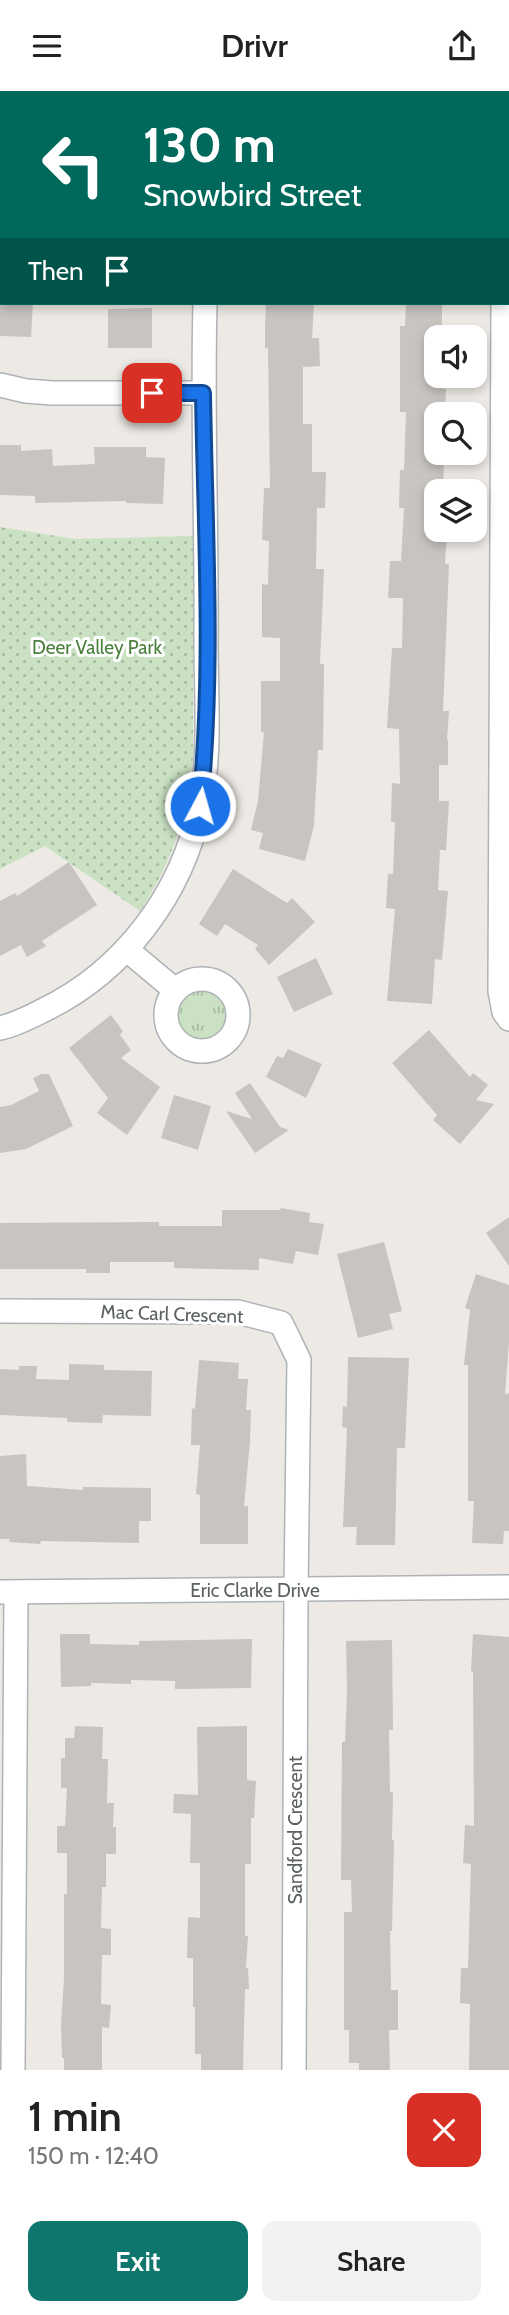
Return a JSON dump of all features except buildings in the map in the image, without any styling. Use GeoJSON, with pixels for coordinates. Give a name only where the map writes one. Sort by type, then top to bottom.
{"type":"FeatureCollection","features":[{"type":"Feature","properties":{"kind":"street"},"geometry":{"type":"LineString","coordinates":[[0,1028],[9,1027],[79,991],[101,974],[126,950],[160,907],[186,856],[200,806],[206,746],[203,393],[205,305]]}},
{"type":"Feature","properties":{"kind":"street"},"geometry":{"type":"LineString","coordinates":[[503,305],[500,991],[503,1012],[509,1019]]}},
{"type":"Feature","properties":{"kind":"street"},"geometry":{"type":"LineString","coordinates":[[0,385],[52,393],[203,393]]}},
{"type":"Feature","properties":{"kind":"street"},"geometry":{"type":"LineString","coordinates":[[126,950],[175,991]]}},
{"type":"Feature","properties":{"kind":"street","name":"Mac Carl Crescent"},"geometry":{"type":"LineString","coordinates":[[0,1311],[238,1312],[281,1323],[299,1360],[296,1590]]}},
{"type":"Feature","properties":{"kind":"street","name":"Eric Clarke Drive"},"geometry":{"type":"LineString","coordinates":[[8,1592],[509,1587]]}},
{"type":"Feature","properties":{"kind":"street","name":"Sandford Crescent"},"geometry":{"type":"LineString","coordinates":[[294,2070],[296,1590]]}},
{"type":"Feature","properties":{"kind":"street"},"geometry":{"type":"LineString","coordinates":[[8,1592],[13,2070]]}},
{"type":"Feature","properties":{"kind":"green space","name":"Deer Valley Park"},"geometry":{"type":"Polygon","coordinates":[[[0,527],[75,539],[193,536],[193,756],[190,778],[182,818],[170,856],[140,911],[45,846],[0,869],[0,527]]]}},
{"type":"Feature","properties":{"kind":"green space"},"geometry":{"type":"Polygon","coordinates":[[[203,990],[222,997],[229,1016],[222,1035],[203,1042],[184,1035],[177,1016],[184,997],[203,990]]]}},
{"type":"Feature","properties":{"kind":"route"},"geometry":{"type":"LineString","coordinates":[[152,393],[203,393],[206,746],[200,806]]}}]}
